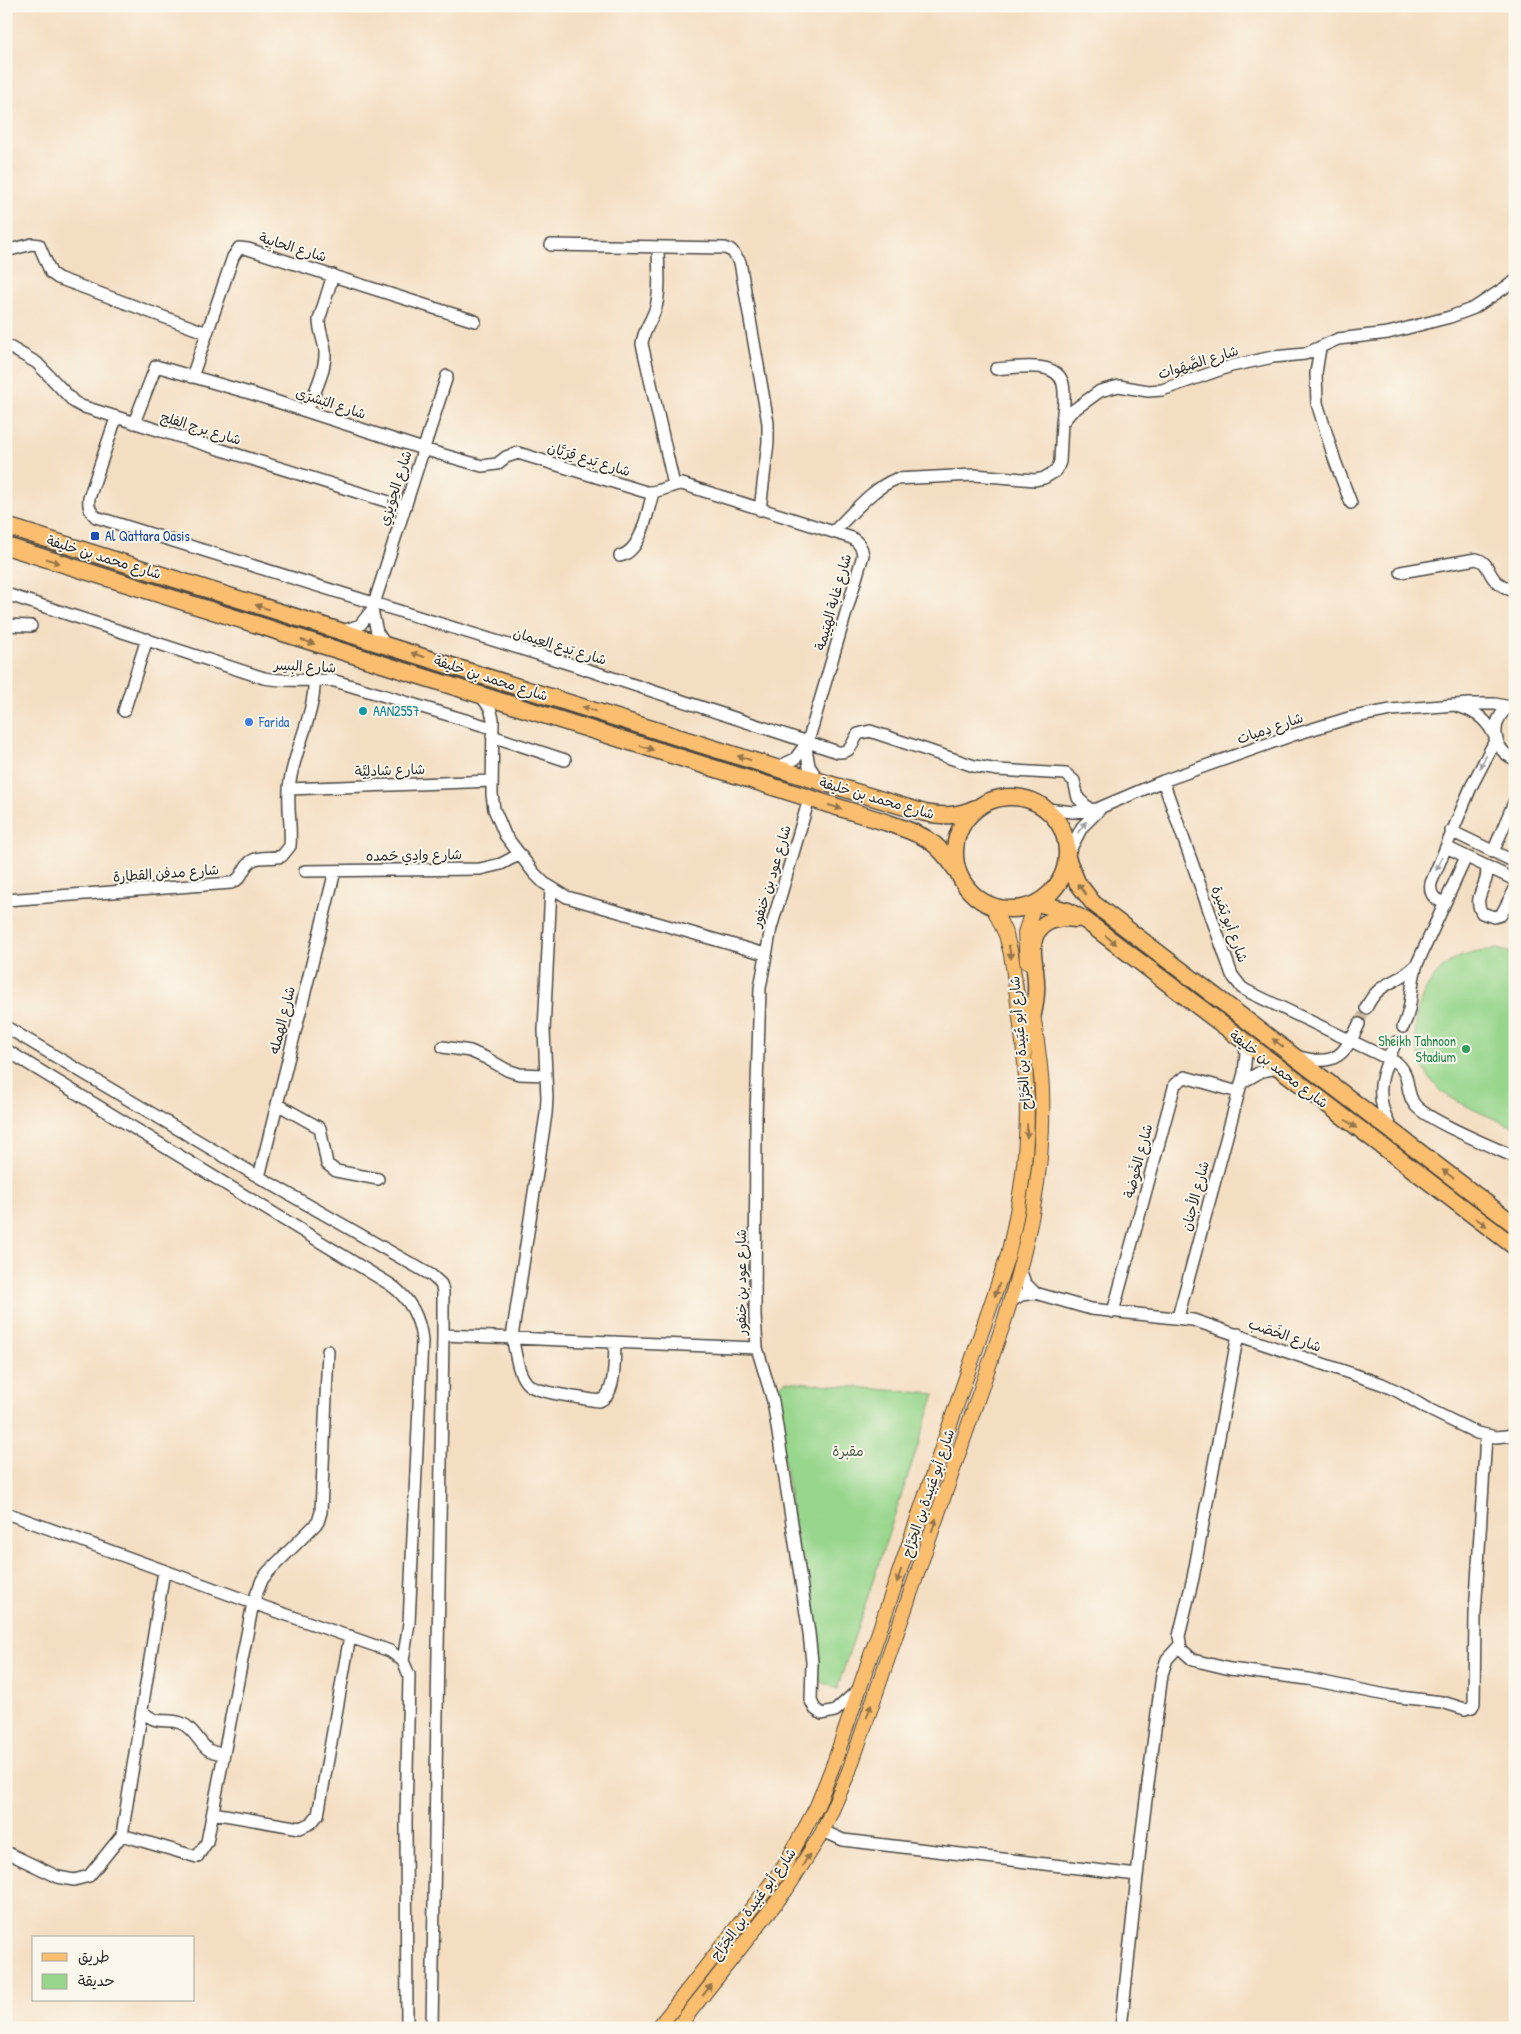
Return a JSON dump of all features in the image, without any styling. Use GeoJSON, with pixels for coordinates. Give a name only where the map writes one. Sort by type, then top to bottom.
{"type":"FeatureCollection","features":[{"type":"Feature","properties":{"kind":"highway","name":"شارع محمد بن خليفة"},"geometry":{"type":"LineString","coordinates":[[6,526],[819,782],[939,816],[953,816],[976,808]]}},
{"type":"Feature","properties":{"kind":"highway","name":"شارع محمد بن خليفة"},"geometry":{"type":"LineString","coordinates":[[6,546],[885,822],[925,837],[943,852],[957,871]]}},
{"type":"Feature","properties":{"kind":"highway"},"geometry":{"type":"LineString","coordinates":[[1012,796],[1031,799],[1047,809],[1058,822],[1066,837],[1068,856],[1064,872],[1058,884],[1049,895],[1036,904],[1021,909],[1007,909],[981,901],[971,893],[957,871],[954,854],[957,837],[964,821],[976,808],[993,799],[1012,796]]}},
{"type":"Feature","properties":{"kind":"highway","name":"شارع محمد بن خليفة"},"geometry":{"type":"LineString","coordinates":[[1068,856],[1077,882],[1093,903],[1515,1225]]}},
{"type":"Feature","properties":{"kind":"highway","name":"شارع محمد بن خليفة"},"geometry":{"type":"LineString","coordinates":[[1036,904],[1068,911],[1086,921],[1244,1043],[1515,1247]]}},
{"type":"Feature","properties":{"kind":"highway"},"geometry":{"type":"LineString","coordinates":[[1033,1014],[1036,986],[1033,946],[1038,931],[1048,921],[1056,918],[1063,917],[1086,921]]}},
{"type":"Feature","properties":{"kind":"main road","name":"شارع أبو عُبَيدة بن الجَرَّاح"},"geometry":{"type":"LineString","coordinates":[[677,2028],[786,1890],[823,1831],[849,1771],[1010,1302],[1020,1269],[1038,1185],[1042,1133],[1040,1068],[1025,933],[1036,904]]}},
{"type":"Feature","properties":{"kind":"main road","name":"شارع أبو عُبَيدة بن الجَرَّاح"},"geometry":{"type":"LineString","coordinates":[[658,2028],[784,1867],[817,1806],[860,1688],[1000,1284],[1021,1197],[1027,1138],[1026,1078],[1010,949],[1006,934],[993,906]]}},
{"type":"Feature","properties":{"kind":"street"},"geometry":{"type":"LineString","coordinates":[[6,251],[32,244],[39,245],[51,273],[58,278],[208,333],[192,377]]}},
{"type":"Feature","properties":{"kind":"street"},"geometry":{"type":"LineString","coordinates":[[551,245],[725,248],[732,251],[740,262],[768,423],[768,442],[760,510]]}},
{"type":"Feature","properties":{"kind":"street"},"geometry":{"type":"LineString","coordinates":[[620,556],[629,553],[636,546],[654,493],[661,492],[674,485],[642,344],[645,329],[655,309],[657,300],[658,247]]}},
{"type":"Feature","properties":{"kind":"street","name":"شارع الحابِية"},"geometry":{"type":"LineString","coordinates":[[208,333],[233,257],[238,248],[248,249],[333,275],[475,321]]}},
{"type":"Feature","properties":{"kind":"street"},"geometry":{"type":"LineString","coordinates":[[307,412],[325,359],[319,320],[333,275]]}},
{"type":"Feature","properties":{"kind":"street","name":"شارع الصَّهَوات"},"geometry":{"type":"LineString","coordinates":[[1062,423],[1080,404],[1106,388],[1119,386],[1148,391],[1162,390],[1231,366],[1305,354],[1338,339],[1388,333],[1458,315],[1474,308],[1515,281]]}},
{"type":"Feature","properties":{"kind":"street","name":"شارع برج الفلج"},"geometry":{"type":"LineString","coordinates":[[6,345],[36,364],[74,402],[116,418],[404,508]]}},
{"type":"Feature","properties":{"kind":"street"},"geometry":{"type":"LineString","coordinates":[[1320,348],[1316,373],[1318,403],[1335,462],[1351,503]]}},
{"type":"Feature","properties":{"kind":"street","name":"شارع البُشرَى"},"geometry":{"type":"LineString","coordinates":[[134,423],[156,366],[482,466],[497,464]]}},
{"type":"Feature","properties":{"kind":"street"},"geometry":{"type":"LineString","coordinates":[[833,532],[874,492],[896,479],[974,474],[1035,480],[1049,476],[1056,471],[1060,462],[1063,384],[1056,372],[1044,367],[996,369]]}},
{"type":"Feature","properties":{"kind":"street","name":"شارع الحِوَيزِي"},"geometry":{"type":"LineString","coordinates":[[341,631],[360,625],[373,607],[446,376]]}},
{"type":"Feature","properties":{"kind":"street","name":"شارع بَدع العِيمان"},"geometry":{"type":"LineString","coordinates":[[116,418],[89,498],[88,506],[96,517],[373,607],[570,664],[838,752],[847,752],[852,747],[858,734],[870,731],[974,766],[998,770],[1063,774],[1072,778],[1078,798],[1090,810]]}},
{"type":"Feature","properties":{"kind":"street","name":"شارع بَدع قِرَيَّان"},"geometry":{"type":"LineString","coordinates":[[497,464],[511,454],[524,454],[654,493]]}},
{"type":"Feature","properties":{"kind":"street","name":"شارع غابة الهِيَيمة"},"geometry":{"type":"LineString","coordinates":[[674,485],[691,486],[760,510],[833,532],[858,542],[862,548],[864,555],[807,742],[807,760],[811,772],[819,782]]}},
{"type":"Feature","properties":{"kind":"street"},"geometry":{"type":"LineString","coordinates":[[1401,572],[1476,560],[1485,562],[1498,583],[1515,592]]}},
{"type":"Feature","properties":{"kind":"street","name":"شارع البِسِر"},"geometry":{"type":"LineString","coordinates":[[6,594],[264,678],[291,682],[314,679],[335,681],[492,732],[517,745],[564,760]]}},
{"type":"Feature","properties":{"kind":"street"},"geometry":{"type":"LineString","coordinates":[[373,607],[376,632],[385,644]]}},
{"type":"Feature","properties":{"kind":"street"},"geometry":{"type":"LineString","coordinates":[[6,625],[31,626]]}},
{"type":"Feature","properties":{"kind":"street"},"geometry":{"type":"LineString","coordinates":[[124,712],[146,639]]}},
{"type":"Feature","properties":{"kind":"street","name":"شارع مدفن القطارة"},"geometry":{"type":"LineString","coordinates":[[6,900],[232,883],[242,876],[248,864],[253,860],[275,858],[287,852],[291,840],[289,789],[291,773],[313,697],[314,679]]}},
{"type":"Feature","properties":{"kind":"street"},"geometry":{"type":"LineString","coordinates":[[478,694],[487,703],[492,732],[494,809],[506,835],[534,873],[551,888],[567,897],[765,954]]}},
{"type":"Feature","properties":{"kind":"street"},"geometry":{"type":"LineString","coordinates":[[1445,902],[1436,900],[1430,888],[1451,831],[1483,760],[1496,738],[1498,720],[1513,704]]}},
{"type":"Feature","properties":{"kind":"street","name":"شارع دِميات"},"geometry":{"type":"LineString","coordinates":[[1047,809],[1073,812],[1104,806],[1163,781],[1293,735],[1349,718],[1392,710],[1453,705],[1513,704]]}},
{"type":"Feature","properties":{"kind":"street","name":"شارع دِميات"},"geometry":{"type":"LineString","coordinates":[[1453,705],[1479,716],[1492,729],[1504,753],[1515,759]]}},
{"type":"Feature","properties":{"kind":"street"},"geometry":{"type":"LineString","coordinates":[[492,732],[500,711],[517,706]]}},
{"type":"Feature","properties":{"kind":"street","name":"شارع غابة الهِيَيمة"},"geometry":{"type":"LineString","coordinates":[[776,768],[795,759],[807,742]]}},
{"type":"Feature","properties":{"kind":"street","name":"شارع شادلِيَّة"},"geometry":{"type":"LineString","coordinates":[[289,789],[492,781]]}},
{"type":"Feature","properties":{"kind":"street","name":"شارع أبو ثِمَيرة"},"geometry":{"type":"LineString","coordinates":[[1163,781],[1232,976],[1237,982],[1249,992],[1389,1058],[1403,1068],[1407,1075],[1411,1098],[1419,1109],[1435,1120],[1515,1157]]}},
{"type":"Feature","properties":{"kind":"street","name":"شارع عود بن خنفور"},"geometry":{"type":"LineString","coordinates":[[810,799],[771,928],[760,988],[756,1117],[755,1316],[757,1348],[773,1401],[809,1633],[812,1662],[811,1701],[815,1709],[822,1714],[829,1714],[835,1711],[860,1688]]}},
{"type":"Feature","properties":{"kind":"street"},"geometry":{"type":"LineString","coordinates":[[1492,852],[1515,800]]}},
{"type":"Feature","properties":{"kind":"street","name":"شارع دِميات"},"geometry":{"type":"LineString","coordinates":[[1068,856],[1082,827],[1104,806]]}},
{"type":"Feature","properties":{"kind":"street"},"geometry":{"type":"LineString","coordinates":[[1451,831],[1515,862]]}},
{"type":"Feature","properties":{"kind":"street"},"geometry":{"type":"LineString","coordinates":[[1446,847],[1515,880]]}},
{"type":"Feature","properties":{"kind":"street","name":"شارع وادِي حَمده"},"geometry":{"type":"LineString","coordinates":[[305,871],[480,869],[501,864],[520,854]]}},
{"type":"Feature","properties":{"kind":"street"},"geometry":{"type":"LineString","coordinates":[[1403,1027],[1410,1012],[1412,980],[1417,964],[1466,857]]}},
{"type":"Feature","properties":{"kind":"street"},"geometry":{"type":"LineString","coordinates":[[1486,867],[1487,877],[1478,898],[1482,912],[1491,916],[1501,915],[1515,889]]}},
{"type":"Feature","properties":{"kind":"street","name":"شارع الهمله"},"geometry":{"type":"LineString","coordinates":[[258,1177],[335,871]]}},
{"type":"Feature","properties":{"kind":"street"},"geometry":{"type":"LineString","coordinates":[[551,888],[544,1022],[546,1114],[512,1338],[521,1373],[529,1385],[538,1390],[598,1401],[604,1400],[612,1386],[615,1342]]}},
{"type":"Feature","properties":{"kind":"street"},"geometry":{"type":"LineString","coordinates":[[1366,1008],[1373,995],[1386,984],[1403,976],[1417,964]]}},
{"type":"Feature","properties":{"kind":"street"},"geometry":{"type":"LineString","coordinates":[[1386,984],[1401,987],[1411,997]]}},
{"type":"Feature","properties":{"kind":"street"},"geometry":{"type":"LineString","coordinates":[[1343,1052],[1352,1041],[1359,1024]]}},
{"type":"Feature","properties":{"kind":"street"},"geometry":{"type":"LineString","coordinates":[[6,1028],[258,1177],[436,1278],[443,1290],[432,2028]]}},
{"type":"Feature","properties":{"kind":"street"},"geometry":{"type":"LineString","coordinates":[[1380,1086],[1384,1067],[1396,1042]]}},
{"type":"Feature","properties":{"kind":"street","name":"شارع الأجنان"},"geometry":{"type":"LineString","coordinates":[[1178,1317],[1246,1063],[1244,1043]]}},
{"type":"Feature","properties":{"kind":"street"},"geometry":{"type":"LineString","coordinates":[[443,1047],[470,1051],[519,1074],[546,1075]]}},
{"type":"Feature","properties":{"kind":"street"},"geometry":{"type":"LineString","coordinates":[[1294,1056],[1317,1061],[1334,1058],[1352,1049],[1360,1049],[1368,1053],[1378,1068],[1384,1112],[1394,1134]]}},
{"type":"Feature","properties":{"kind":"street"},"geometry":{"type":"LineString","coordinates":[[6,1050],[391,1285],[411,1305],[419,1322],[422,1341],[409,1623],[403,1661]]}},
{"type":"Feature","properties":{"kind":"street"},"geometry":{"type":"LineString","coordinates":[[1240,1087],[1262,1070],[1278,1068]]}},
{"type":"Feature","properties":{"kind":"street","name":"شارع الخَوضة"},"geometry":{"type":"LineString","coordinates":[[1112,1312],[1175,1084],[1180,1079],[1186,1077],[1240,1087]]}},
{"type":"Feature","properties":{"kind":"street"},"geometry":{"type":"LineString","coordinates":[[277,1104],[320,1128],[327,1164],[336,1171],[378,1179]]}},
{"type":"Feature","properties":{"kind":"street"},"geometry":{"type":"LineString","coordinates":[[1020,1269],[1025,1283],[1035,1293]]}},
{"type":"Feature","properties":{"kind":"street"},"geometry":{"type":"LineString","coordinates":[[1010,1302],[1021,1295],[1035,1293]]}},
{"type":"Feature","properties":{"kind":"street","name":"شارع الخَصَب"},"geometry":{"type":"LineString","coordinates":[[1035,1293],[1080,1306],[1112,1312],[1178,1317],[1238,1334],[1382,1384],[1426,1408],[1486,1436],[1515,1435]]}},
{"type":"Feature","properties":{"kind":"street"},"geometry":{"type":"LineString","coordinates":[[1238,1334],[1193,1578],[1179,1636],[1184,1654],[1193,1660],[1230,1669],[1308,1679],[1391,1696],[1442,1702],[1465,1708],[1472,1707],[1474,1702],[1475,1614],[1486,1436]]}},
{"type":"Feature","properties":{"kind":"street"},"geometry":{"type":"LineString","coordinates":[[443,1335],[757,1348]]}},
{"type":"Feature","properties":{"kind":"street"},"geometry":{"type":"LineString","coordinates":[[122,1835],[197,1857],[206,1842],[253,1603],[262,1580],[318,1522],[321,1512],[328,1351]]}},
{"type":"Feature","properties":{"kind":"street"},"geometry":{"type":"LineString","coordinates":[[6,1513],[253,1603],[350,1636],[390,1651],[403,1661],[409,1675],[406,1822],[407,2028]]}},
{"type":"Feature","properties":{"kind":"street"},"geometry":{"type":"LineString","coordinates":[[6,1852],[58,1877],[74,1880],[89,1876],[122,1835],[164,1571]]}},
{"type":"Feature","properties":{"kind":"street"},"geometry":{"type":"LineString","coordinates":[[213,1813],[300,1828],[310,1823],[318,1815],[350,1636]]}},
{"type":"Feature","properties":{"kind":"street"},"geometry":{"type":"LineString","coordinates":[[1121,2028],[1137,1875],[1162,1674],[1167,1659],[1180,1645]]}},
{"type":"Feature","properties":{"kind":"street"},"geometry":{"type":"LineString","coordinates":[[142,1711],[150,1719],[161,1722],[181,1723],[209,1750],[224,1754]]}},
{"type":"Feature","properties":{"kind":"street"},"geometry":{"type":"LineString","coordinates":[[823,1831],[843,1840],[1137,1875]]}},
{"type":"Feature","properties":{"kind":"green space","name":"Sheikh Tahnoon Stadium"},"geometry":{"type":"Polygon","coordinates":[[[1497,949],[1515,954],[1515,1128],[1453,1099],[1437,1087],[1426,1072],[1419,1056],[1416,1039],[1419,1005],[1426,989],[1437,974],[1455,959],[1473,953],[1497,949]]]}},
{"type":"Feature","properties":{"kind":"green space","name":"مقبرة"},"geometry":{"type":"Polygon","coordinates":[[[785,1381],[935,1394],[837,1689],[817,1680],[774,1393],[785,1381]]]}},
{"type":"Feature","properties":{"kind":"tunnel"},"geometry":{"type":"LineString","coordinates":[[1359,1024],[1366,1008]]}},
{"type":"Feature","properties":{"kind":"place","name":"Al Qattara Oasis"},"geometry":{"type":"Point","coordinates":[95,536]}},
{"type":"Feature","properties":{"kind":"place","name":"AAN2557"},"geometry":{"type":"Point","coordinates":[363,711]}},
{"type":"Feature","properties":{"kind":"place","name":"Farida"},"geometry":{"type":"Point","coordinates":[249,722]}},
{"type":"Feature","properties":{"kind":"place","name":"Sheikh Tahnoon Stadium"},"geometry":{"type":"Point","coordinates":[1466,1049]}}]}
